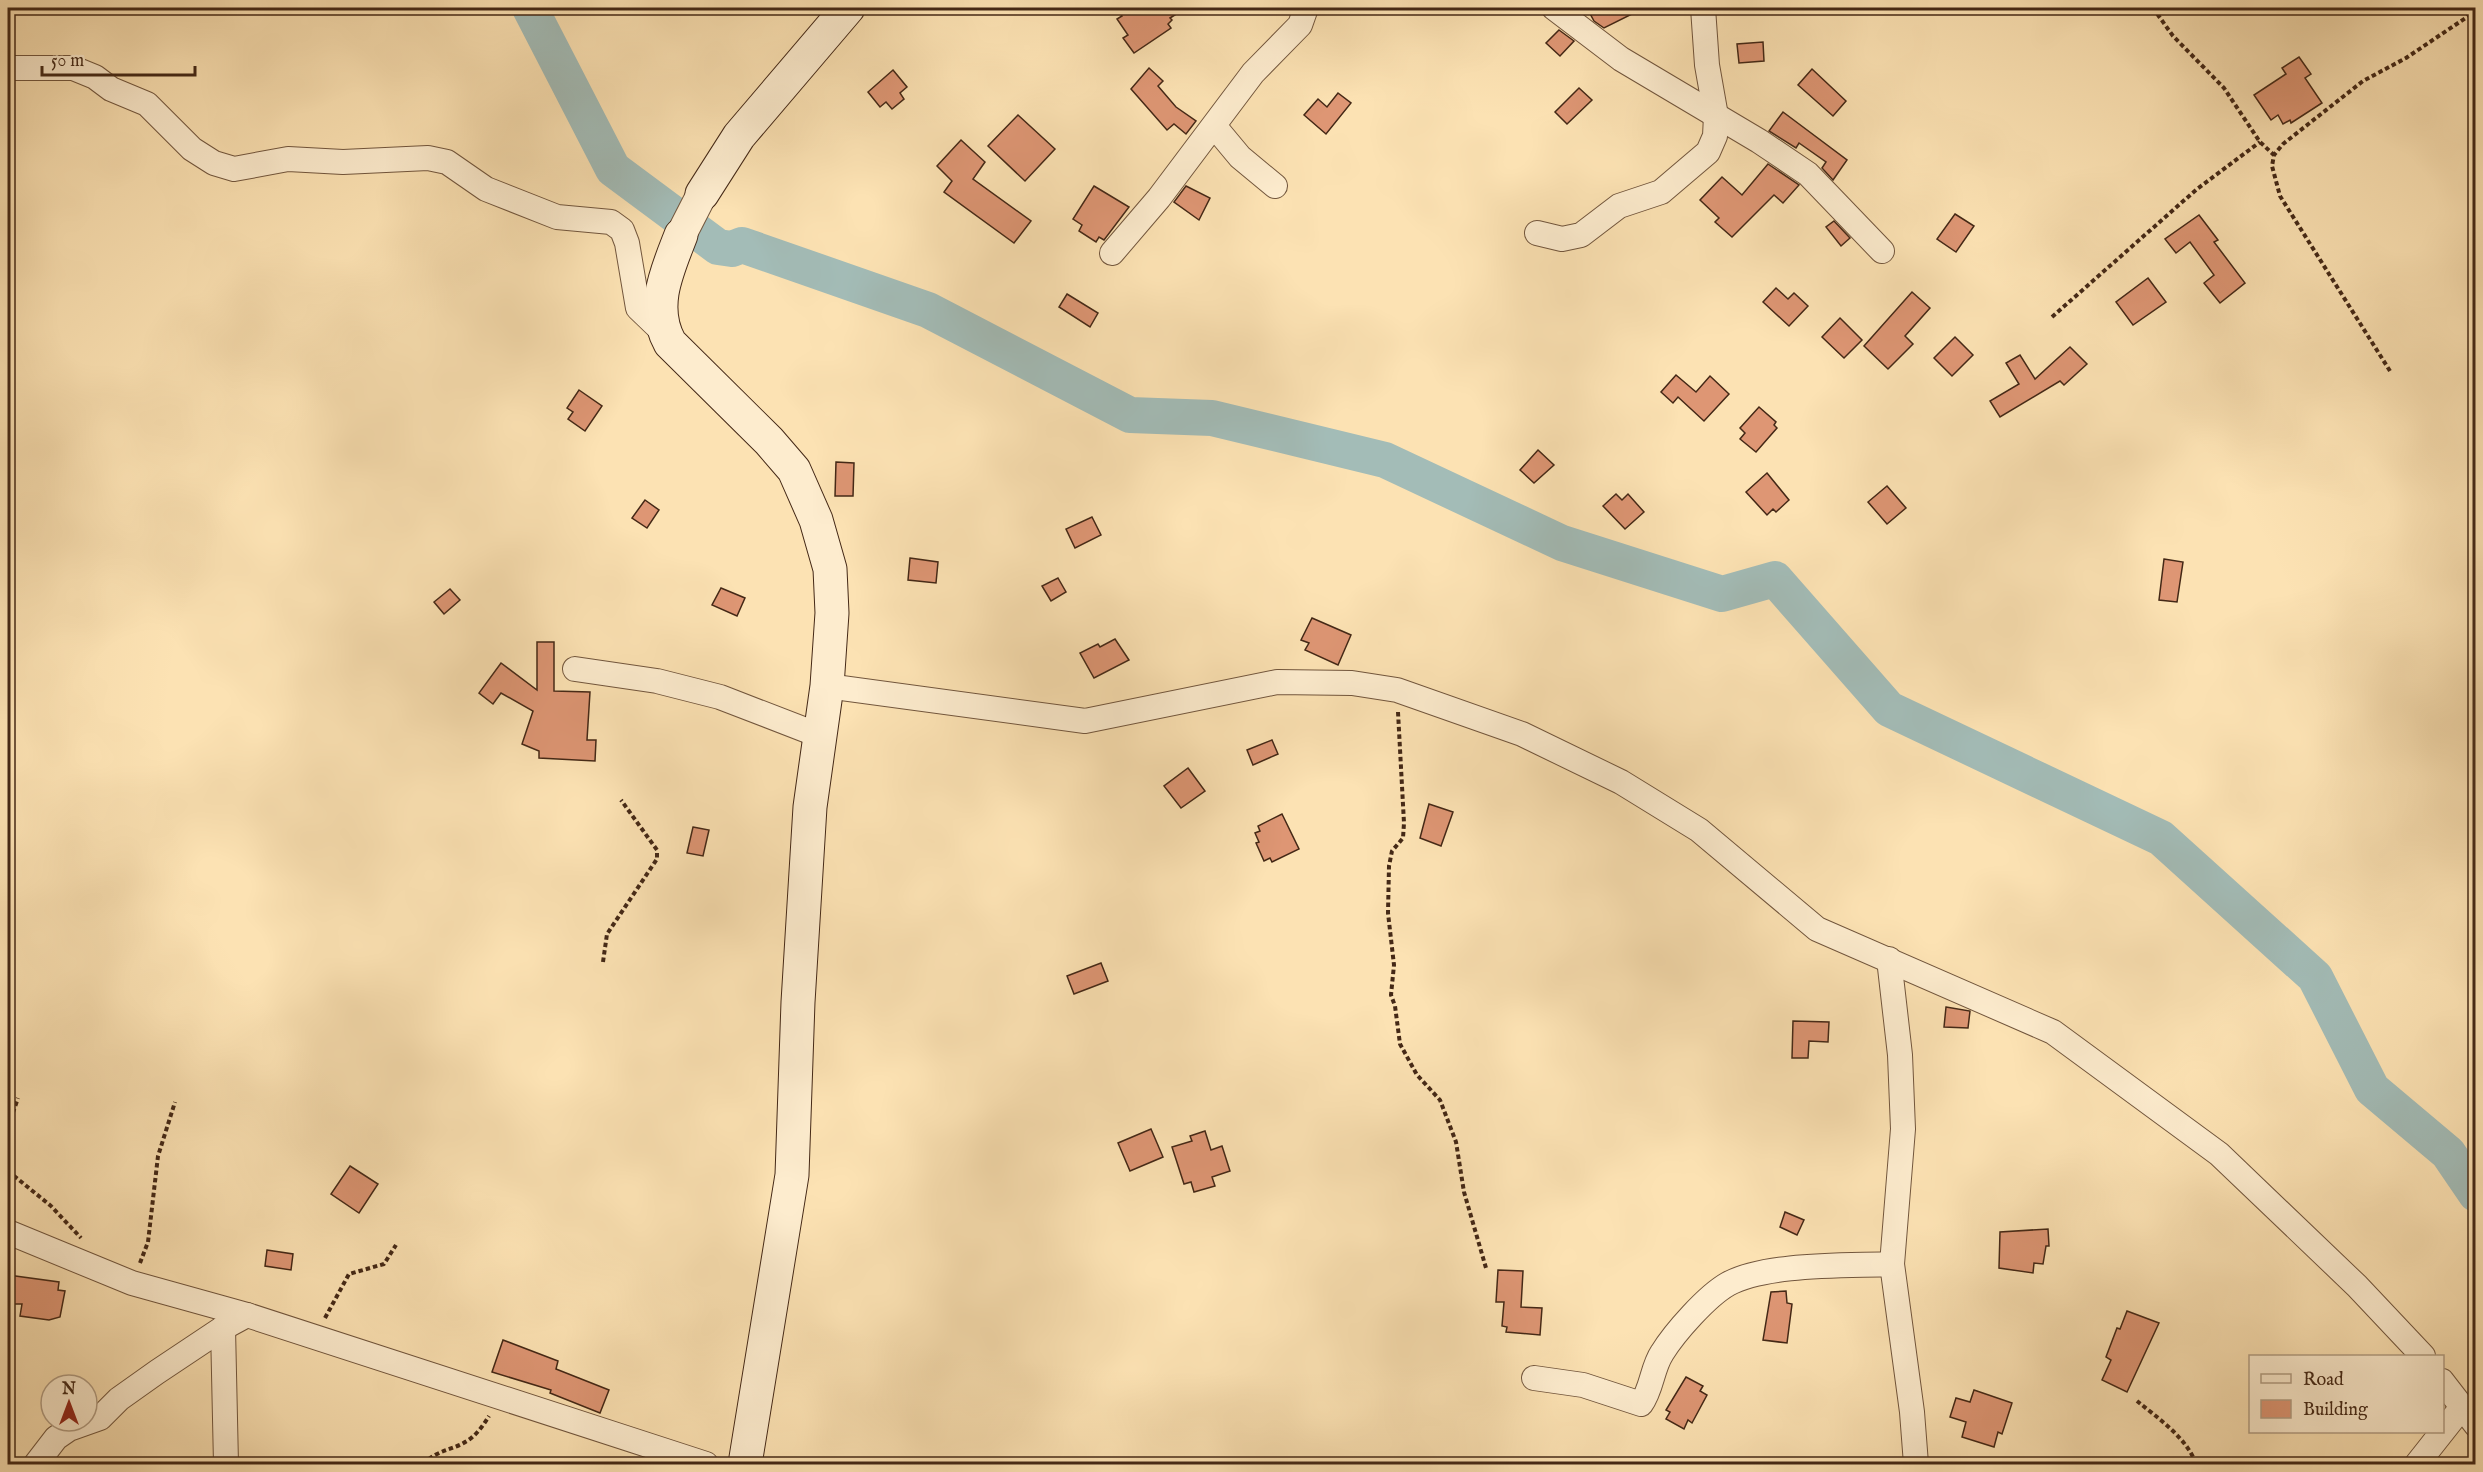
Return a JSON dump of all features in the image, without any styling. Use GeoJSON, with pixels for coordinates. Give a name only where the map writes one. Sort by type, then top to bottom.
{"type":"FeatureCollection","features":[{"type":"Feature","properties":{"kind":"main road"},"geometry":{"type":"LineString","coordinates":[[702,194],[739,136],[848,8]]}},
{"type":"Feature","properties":{"kind":"main road"},"geometry":{"type":"LineString","coordinates":[[681,235],[668,267],[662,294],[660,317],[664,333],[670,343],[794,470],[816,520],[830,569],[832,613],[827,686],[810,807],[798,1002],[792,1175],[745,1464]]}},
{"type":"Feature","properties":{"kind":"street"},"geometry":{"type":"LineString","coordinates":[[1112,253],[1215,127],[1252,73],[1300,25],[1306,8]]}},
{"type":"Feature","properties":{"kind":"street"},"geometry":{"type":"LineString","coordinates":[[1554,8],[1621,59],[1759,141],[1808,174],[1882,251]]}},
{"type":"Feature","properties":{"kind":"street"},"geometry":{"type":"LineString","coordinates":[[1537,233],[1562,239],[1581,235],[1619,206],[1661,192],[1708,152],[1715,136],[1716,116],[1707,65],[1703,8]]}},
{"type":"Feature","properties":{"kind":"street"},"geometry":{"type":"LineString","coordinates":[[8,68],[73,68],[95,77],[111,89],[147,104],[192,149],[214,163],[234,169],[288,159],[343,162],[428,158],[447,162],[486,189],[557,217],[611,222],[622,230],[627,243],[638,308],[664,333]]}},
{"type":"Feature","properties":{"kind":"street"},"geometry":{"type":"LineString","coordinates":[[1215,127],[1240,157],[1275,186]]}},
{"type":"Feature","properties":{"kind":"street"},"geometry":{"type":"LineString","coordinates":[[681,235],[702,194]]}},
{"type":"Feature","properties":{"kind":"street"},"geometry":{"type":"LineString","coordinates":[[575,669],[657,681],[720,697],[821,736]]}},
{"type":"Feature","properties":{"kind":"street"},"geometry":{"type":"LineString","coordinates":[[827,686],[1084,720],[1277,682],[1352,683],[1397,690],[1522,734],[1621,782],[1699,830],[1817,929],[2053,1032],[2219,1154],[2357,1286],[2422,1355]]}},
{"type":"Feature","properties":{"kind":"street"},"geometry":{"type":"LineString","coordinates":[[1889,959],[1900,1055],[1903,1129],[1892,1264],[1912,1412],[1916,1464]]}},
{"type":"Feature","properties":{"kind":"street"},"geometry":{"type":"LineString","coordinates":[[8,1232],[132,1283],[247,1315],[706,1464]]}},
{"type":"Feature","properties":{"kind":"street"},"geometry":{"type":"LineString","coordinates":[[1534,1378],[1583,1385],[1641,1404],[1660,1355],[1668,1344],[1716,1292],[1730,1283],[1784,1270],[1892,1264]]}},
{"type":"Feature","properties":{"kind":"street"},"geometry":{"type":"LineString","coordinates":[[36,1464],[63,1434],[100,1418],[119,1399],[223,1328],[247,1315]]}},
{"type":"Feature","properties":{"kind":"street"},"geometry":{"type":"LineString","coordinates":[[223,1328],[226,1464]]}},
{"type":"Feature","properties":{"kind":"street"},"geometry":{"type":"LineString","coordinates":[[2417,1464],[2469,1416],[2444,1384]]}},
{"type":"Feature","properties":{"kind":"path"},"geometry":{"type":"LineString","coordinates":[[2153,8],[2174,36],[2224,88],[2260,142],[2274,155]]}},
{"type":"Feature","properties":{"kind":"path"},"geometry":{"type":"LineString","coordinates":[[2390,371],[2280,196],[2272,166],[2274,155],[2283,144],[2338,98],[2362,81],[2406,58],[2475,11]]}},
{"type":"Feature","properties":{"kind":"path"},"geometry":{"type":"LineString","coordinates":[[2052,318],[2197,189],[2260,142]]}},
{"type":"Feature","properties":{"kind":"path"},"geometry":{"type":"LineString","coordinates":[[1397,690],[1404,823],[1403,838],[1392,851],[1389,866],[1388,913],[1394,965],[1391,995],[1395,1006],[1400,1044],[1417,1075],[1440,1100],[1456,1142],[1464,1192],[1486,1268]]}},
{"type":"Feature","properties":{"kind":"path"},"geometry":{"type":"LineString","coordinates":[[603,962],[607,934],[657,859],[657,850],[621,801]]}},
{"type":"Feature","properties":{"kind":"path"},"geometry":{"type":"LineString","coordinates":[[8,1126],[18,1098]]}},
{"type":"Feature","properties":{"kind":"path"},"geometry":{"type":"LineString","coordinates":[[132,1283],[148,1242],[158,1156],[175,1102]]}},
{"type":"Feature","properties":{"kind":"path"},"geometry":{"type":"LineString","coordinates":[[8,1171],[58,1214],[80,1237],[105,1273]]}},
{"type":"Feature","properties":{"kind":"path"},"geometry":{"type":"LineString","coordinates":[[313,1337],[349,1274],[384,1264],[396,1245]]}},
{"type":"Feature","properties":{"kind":"path"},"geometry":{"type":"LineString","coordinates":[[423,1464],[438,1451],[451,1449],[473,1437],[502,1398]]}},
{"type":"Feature","properties":{"kind":"path"},"geometry":{"type":"LineString","coordinates":[[2137,1401],[2180,1439],[2192,1454],[2196,1464]]}},
{"type":"Feature","properties":{"kind":"building"},"geometry":{"type":"Polygon","coordinates":[[[1116,8],[1186,8],[1170,18],[1172,20],[1168,24],[1171,28],[1134,53],[1123,38],[1128,35],[1117,19],[1122,16],[1116,8]]]}},
{"type":"Feature","properties":{"kind":"building"},"geometry":{"type":"Polygon","coordinates":[[[1587,8],[1644,8],[1604,28],[1594,21],[1587,8]]]}},
{"type":"Feature","properties":{"kind":"building"},"geometry":{"type":"Polygon","coordinates":[[[1559,30],[1574,41],[1560,56],[1546,43],[1559,30]]]}},
{"type":"Feature","properties":{"kind":"building"},"geometry":{"type":"Polygon","coordinates":[[[1763,42],[1764,61],[1739,63],[1737,44],[1763,42]]]}},
{"type":"Feature","properties":{"kind":"building"},"geometry":{"type":"Polygon","coordinates":[[[2299,57],[2311,74],[2305,78],[2322,103],[2291,123],[2290,120],[2283,124],[2278,115],[2271,120],[2254,95],[2286,74],[2282,68],[2299,57]]]}},
{"type":"Feature","properties":{"kind":"building"},"geometry":{"type":"Polygon","coordinates":[[[1149,68],[1163,81],[1158,86],[1176,107],[1196,121],[1186,134],[1174,124],[1167,130],[1131,89],[1149,68]]]}},
{"type":"Feature","properties":{"kind":"building"},"geometry":{"type":"Polygon","coordinates":[[[1812,69],[1846,101],[1833,116],[1798,85],[1812,69]]]}},
{"type":"Feature","properties":{"kind":"building"},"geometry":{"type":"Polygon","coordinates":[[[893,70],[907,87],[900,93],[904,99],[892,109],[886,102],[880,107],[868,92],[893,70]]]}},
{"type":"Feature","properties":{"kind":"building"},"geometry":{"type":"Polygon","coordinates":[[[1579,88],[1592,100],[1567,124],[1555,112],[1579,88]]]}},
{"type":"Feature","properties":{"kind":"building"},"geometry":{"type":"Polygon","coordinates":[[[1338,93],[1351,103],[1326,134],[1304,115],[1318,99],[1327,107],[1338,93]]]}},
{"type":"Feature","properties":{"kind":"building"},"geometry":{"type":"Polygon","coordinates":[[[1783,112],[1847,160],[1833,180],[1822,168],[1826,162],[1799,143],[1796,148],[1769,131],[1783,112]]]}},
{"type":"Feature","properties":{"kind":"building"},"geometry":{"type":"Polygon","coordinates":[[[1018,115],[1055,149],[1025,181],[988,146],[1018,115]]]}},
{"type":"Feature","properties":{"kind":"building"},"geometry":{"type":"Polygon","coordinates":[[[961,140],[985,162],[973,179],[1031,221],[1014,243],[944,192],[952,181],[937,166],[961,140]]]}},
{"type":"Feature","properties":{"kind":"building"},"geometry":{"type":"Polygon","coordinates":[[[1768,164],[1799,185],[1783,203],[1774,195],[1732,237],[1715,222],[1719,218],[1700,200],[1722,177],[1742,195],[1768,164]]]}},
{"type":"Feature","properties":{"kind":"building"},"geometry":{"type":"Polygon","coordinates":[[[1094,186],[1129,207],[1104,240],[1099,237],[1096,242],[1079,231],[1082,225],[1073,219],[1094,186]]]}},
{"type":"Feature","properties":{"kind":"building"},"geometry":{"type":"Polygon","coordinates":[[[1186,186],[1210,198],[1199,220],[1174,202],[1186,186]]]}},
{"type":"Feature","properties":{"kind":"building"},"geometry":{"type":"Polygon","coordinates":[[[1955,214],[1974,226],[1956,252],[1937,239],[1955,214]]]}},
{"type":"Feature","properties":{"kind":"building"},"geometry":{"type":"Polygon","coordinates":[[[2199,215],[2218,240],[2214,242],[2245,283],[2220,303],[2204,283],[2214,275],[2190,242],[2176,253],[2165,239],[2199,215]]]}},
{"type":"Feature","properties":{"kind":"building"},"geometry":{"type":"Polygon","coordinates":[[[1834,221],[1850,238],[1841,246],[1826,227],[1834,221]]]}},
{"type":"Feature","properties":{"kind":"building"},"geometry":{"type":"Polygon","coordinates":[[[2148,278],[2166,302],[2133,325],[2116,302],[2148,278]]]}},
{"type":"Feature","properties":{"kind":"building"},"geometry":{"type":"Polygon","coordinates":[[[1776,288],[1788,299],[1794,293],[1808,306],[1789,326],[1763,302],[1776,288]]]}},
{"type":"Feature","properties":{"kind":"building"},"geometry":{"type":"Polygon","coordinates":[[[1912,292],[1930,308],[1905,336],[1913,344],[1888,369],[1864,346],[1912,292]]]}},
{"type":"Feature","properties":{"kind":"building"},"geometry":{"type":"Polygon","coordinates":[[[1067,294],[1098,313],[1090,327],[1059,307],[1067,294]]]}},
{"type":"Feature","properties":{"kind":"building"},"geometry":{"type":"Polygon","coordinates":[[[1840,318],[1862,340],[1844,358],[1822,337],[1840,318]]]}},
{"type":"Feature","properties":{"kind":"building"},"geometry":{"type":"Polygon","coordinates":[[[1955,337],[1973,355],[1952,376],[1934,358],[1955,337]]]}},
{"type":"Feature","properties":{"kind":"building"},"geometry":{"type":"Polygon","coordinates":[[[2070,347],[2087,364],[2064,385],[2060,381],[2000,417],[1990,401],[2019,384],[2006,363],[2020,355],[2035,379],[2070,347]]]}},
{"type":"Feature","properties":{"kind":"building"},"geometry":{"type":"Polygon","coordinates":[[[1676,375],[1696,392],[1710,376],[1729,394],[1704,421],[1678,397],[1673,403],[1661,392],[1676,375]]]}},
{"type":"Feature","properties":{"kind":"building"},"geometry":{"type":"Polygon","coordinates":[[[579,390],[602,406],[585,431],[568,419],[573,412],[567,408],[579,390]]]}},
{"type":"Feature","properties":{"kind":"building"},"geometry":{"type":"Polygon","coordinates":[[[1759,407],[1776,422],[1774,425],[1777,428],[1756,452],[1740,439],[1745,433],[1740,428],[1759,407]]]}},
{"type":"Feature","properties":{"kind":"building"},"geometry":{"type":"Polygon","coordinates":[[[1538,450],[1554,465],[1534,483],[1520,470],[1538,450]]]}},
{"type":"Feature","properties":{"kind":"building"},"geometry":{"type":"Polygon","coordinates":[[[836,462],[854,463],[853,496],[835,496],[836,462]]]}},
{"type":"Feature","properties":{"kind":"building"},"geometry":{"type":"Polygon","coordinates":[[[1767,473],[1789,500],[1776,512],[1773,509],[1767,515],[1746,492],[1767,473]]]}},
{"type":"Feature","properties":{"kind":"building"},"geometry":{"type":"Polygon","coordinates":[[[1887,486],[1906,508],[1887,524],[1868,502],[1887,486]]]}},
{"type":"Feature","properties":{"kind":"building"},"geometry":{"type":"Polygon","coordinates":[[[1616,494],[1622,500],[1628,494],[1644,512],[1625,529],[1603,506],[1616,494]]]}},
{"type":"Feature","properties":{"kind":"building"},"geometry":{"type":"Polygon","coordinates":[[[645,500],[659,510],[647,528],[632,518],[645,500]]]}},
{"type":"Feature","properties":{"kind":"building"},"geometry":{"type":"Polygon","coordinates":[[[1092,517],[1101,535],[1075,548],[1066,529],[1092,517]]]}},
{"type":"Feature","properties":{"kind":"building"},"geometry":{"type":"Polygon","coordinates":[[[910,558],[938,562],[936,583],[908,580],[910,558]]]}},
{"type":"Feature","properties":{"kind":"building"},"geometry":{"type":"Polygon","coordinates":[[[2164,559],[2183,562],[2177,602],[2159,600],[2164,559]]]}},
{"type":"Feature","properties":{"kind":"building"},"geometry":{"type":"Polygon","coordinates":[[[1058,578],[1066,592],[1051,601],[1042,586],[1058,578]]]}},
{"type":"Feature","properties":{"kind":"building"},"geometry":{"type":"Polygon","coordinates":[[[721,588],[745,598],[737,616],[712,605],[721,588]]]}},
{"type":"Feature","properties":{"kind":"building"},"geometry":{"type":"Polygon","coordinates":[[[450,589],[460,600],[444,614],[434,602],[450,589]]]}},
{"type":"Feature","properties":{"kind":"building"},"geometry":{"type":"Polygon","coordinates":[[[1312,618],[1351,635],[1338,665],[1305,650],[1309,643],[1301,640],[1312,618]]]}},
{"type":"Feature","properties":{"kind":"building"},"geometry":{"type":"Polygon","coordinates":[[[1115,639],[1129,660],[1094,678],[1080,653],[1098,644],[1100,647],[1115,639]]]}},
{"type":"Feature","properties":{"kind":"building"},"geometry":{"type":"Polygon","coordinates":[[[537,642],[554,642],[554,691],[590,692],[587,740],[596,740],[595,761],[539,758],[539,751],[522,744],[533,711],[501,693],[493,704],[479,693],[501,663],[537,690],[537,642]]]}},
{"type":"Feature","properties":{"kind":"building"},"geometry":{"type":"Polygon","coordinates":[[[1272,740],[1278,754],[1253,765],[1247,750],[1272,740]]]}},
{"type":"Feature","properties":{"kind":"building"},"geometry":{"type":"Polygon","coordinates":[[[1188,768],[1205,791],[1181,808],[1164,786],[1188,768]]]}},
{"type":"Feature","properties":{"kind":"building"},"geometry":{"type":"Polygon","coordinates":[[[1429,804],[1453,812],[1441,846],[1420,838],[1429,804]]]}},
{"type":"Feature","properties":{"kind":"building"},"geometry":{"type":"Polygon","coordinates":[[[1282,814],[1299,849],[1272,862],[1270,858],[1264,861],[1256,843],[1259,842],[1255,833],[1260,831],[1258,826],[1282,814]]]}},
{"type":"Feature","properties":{"kind":"building"},"geometry":{"type":"Polygon","coordinates":[[[693,827],[709,830],[703,856],[687,853],[693,827]]]}},
{"type":"Feature","properties":{"kind":"building"},"geometry":{"type":"Polygon","coordinates":[[[1101,963],[1108,981],[1074,994],[1067,976],[1101,963]]]}},
{"type":"Feature","properties":{"kind":"building"},"geometry":{"type":"Polygon","coordinates":[[[1946,1007],[1970,1011],[1968,1028],[1944,1027],[1946,1007]]]}},
{"type":"Feature","properties":{"kind":"building"},"geometry":{"type":"Polygon","coordinates":[[[1793,1021],[1829,1022],[1828,1042],[1809,1041],[1808,1058],[1792,1058],[1793,1021]]]}},
{"type":"Feature","properties":{"kind":"building"},"geometry":{"type":"Polygon","coordinates":[[[1151,1129],[1163,1157],[1130,1171],[1118,1143],[1151,1129]]]}},
{"type":"Feature","properties":{"kind":"building"},"geometry":{"type":"Polygon","coordinates":[[[1205,1131],[1211,1150],[1222,1146],[1230,1171],[1212,1177],[1215,1186],[1194,1192],[1191,1182],[1184,1184],[1172,1147],[1192,1141],[1190,1136],[1205,1131]]]}},
{"type":"Feature","properties":{"kind":"building"},"geometry":{"type":"Polygon","coordinates":[[[350,1166],[378,1184],[359,1213],[331,1194],[350,1166]]]}},
{"type":"Feature","properties":{"kind":"building"},"geometry":{"type":"Polygon","coordinates":[[[1785,1212],[1804,1220],[1797,1235],[1780,1227],[1785,1212]]]}},
{"type":"Feature","properties":{"kind":"building"},"geometry":{"type":"Polygon","coordinates":[[[2048,1229],[2049,1246],[2046,1246],[2043,1264],[2034,1263],[2033,1273],[1999,1268],[2000,1232],[2048,1229]]]}},
{"type":"Feature","properties":{"kind":"building"},"geometry":{"type":"Polygon","coordinates":[[[267,1250],[293,1254],[291,1270],[265,1266],[267,1250]]]}},
{"type":"Feature","properties":{"kind":"building"},"geometry":{"type":"Polygon","coordinates":[[[1498,1270],[1523,1271],[1521,1307],[1542,1308],[1540,1335],[1506,1332],[1507,1327],[1502,1326],[1504,1302],[1496,1302],[1498,1270]]]}},
{"type":"Feature","properties":{"kind":"building"},"geometry":{"type":"Polygon","coordinates":[[[8,1275],[59,1282],[58,1290],[65,1291],[60,1317],[49,1320],[20,1316],[22,1304],[8,1304],[8,1275]]]}},
{"type":"Feature","properties":{"kind":"building"},"geometry":{"type":"Polygon","coordinates":[[[1786,1291],[1787,1303],[1792,1304],[1787,1343],[1763,1340],[1771,1292],[1786,1291]]]}},
{"type":"Feature","properties":{"kind":"building"},"geometry":{"type":"Polygon","coordinates":[[[2127,1311],[2159,1323],[2127,1392],[2102,1380],[2111,1360],[2106,1357],[2117,1328],[2120,1329],[2127,1311]]]}},
{"type":"Feature","properties":{"kind":"building"},"geometry":{"type":"Polygon","coordinates":[[[503,1340],[558,1361],[556,1369],[609,1390],[600,1413],[550,1393],[551,1390],[492,1372],[503,1340]]]}},
{"type":"Feature","properties":{"kind":"building"},"geometry":{"type":"Polygon","coordinates":[[[1686,1377],[1703,1386],[1700,1391],[1707,1395],[1692,1423],[1688,1420],[1684,1429],[1666,1419],[1670,1412],[1666,1410],[1686,1377]]]}},
{"type":"Feature","properties":{"kind":"building"},"geometry":{"type":"Polygon","coordinates":[[[1974,1390],[2012,1403],[2002,1434],[1998,1432],[1994,1447],[1962,1437],[1966,1422],[1950,1417],[1956,1398],[1970,1402],[1974,1390]]]}},
{"type":"Feature","properties":{"kind":"waterway"},"geometry":{"type":"LineString","coordinates":[[530,8],[613,169],[718,247],[732,249],[742,245],[928,310],[1130,415],[1212,418],[1385,460],[1562,543],[1722,594],[1775,579],[1889,709],[2161,838],[2315,977],[2372,1089],[2448,1153],[2476,1194]]}}]}
